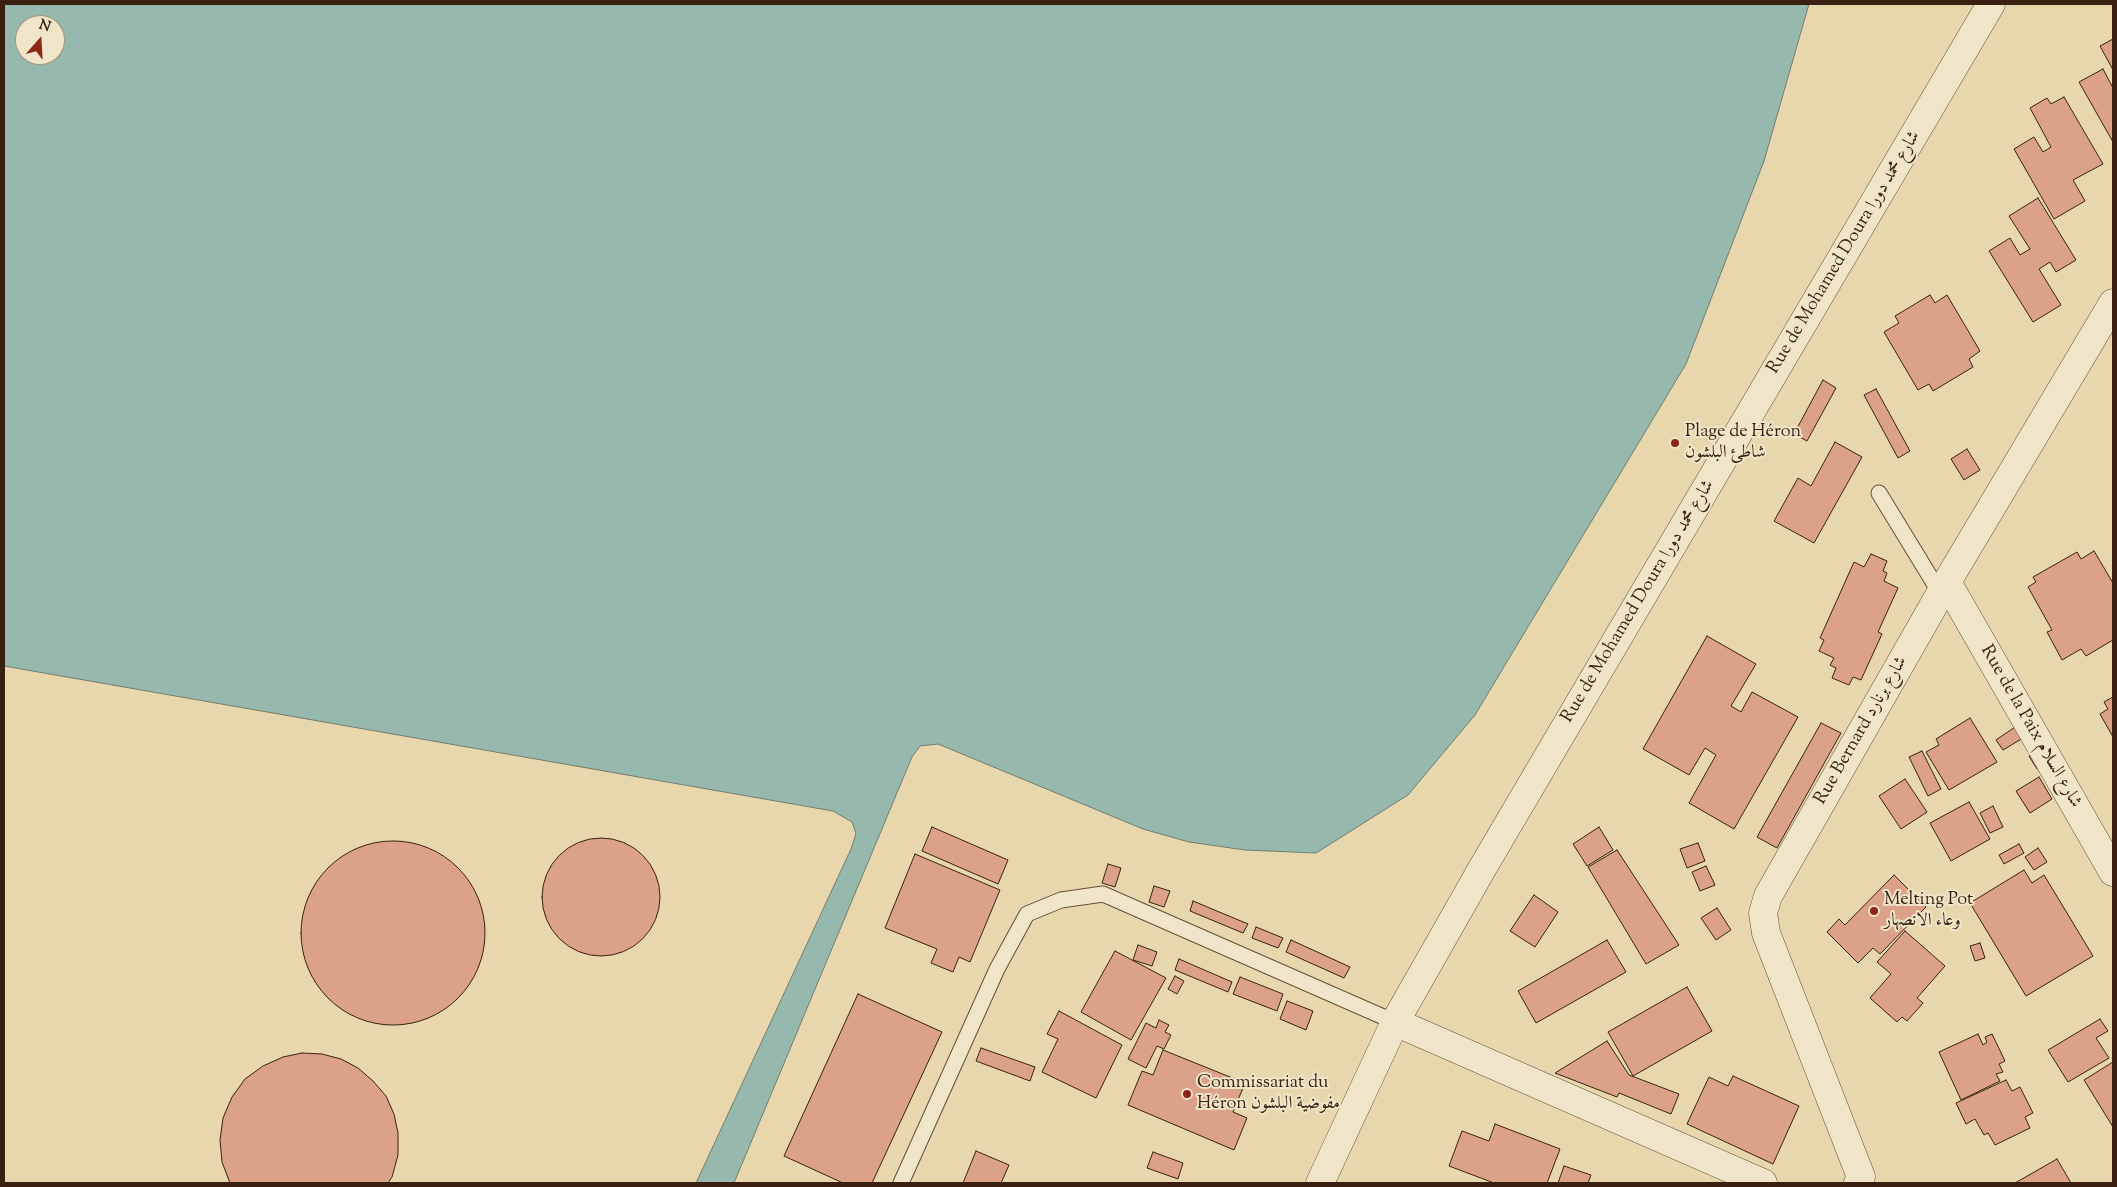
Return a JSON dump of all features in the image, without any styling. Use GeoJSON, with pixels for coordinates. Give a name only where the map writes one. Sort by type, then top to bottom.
{"type":"FeatureCollection","features":[{"type":"Feature","properties":{"kind":"street","name":"Rue de Mohamed Doura شارع محمد دورا"},"geometry":{"type":"LineString","coordinates":[[1320,1183],[1395,1022],[1483,867],[1992,4]]}},
{"type":"Feature","properties":{"kind":"street","name":"Rue Bernard شارع برنارد"},"geometry":{"type":"LineString","coordinates":[[1861,1181],[1766,933],[1763,913],[1768,896],[1943,588],[2113,304]]}},
{"type":"Feature","properties":{"kind":"street","name":"Rue de la Paix شارع السلام"},"geometry":{"type":"LineString","coordinates":[[1943,588],[2113,872]]}},
{"type":"Feature","properties":{"kind":"street"},"geometry":{"type":"LineString","coordinates":[[1395,1022],[1763,1183]]}},
{"type":"Feature","properties":{"kind":"lane"},"geometry":{"type":"LineString","coordinates":[[1879,493],[1943,588]]}},
{"type":"Feature","properties":{"kind":"lane"},"geometry":{"type":"LineString","coordinates":[[901,1183],[997,969],[1027,914],[1061,900],[1103,894],[1395,1022]]}},
{"type":"Feature","properties":{"kind":"water"},"geometry":{"type":"Polygon","coordinates":[[[4,4],[1809,4],[1764,161],[1686,364],[1475,715],[1408,795],[1316,853],[1245,850],[1189,842],[1143,829],[938,744],[920,746],[912,757],[734,1183],[696,1183],[851,849],[856,834],[852,822],[833,811],[4,666],[4,4]]]}},
{"type":"Feature","properties":{"kind":"building"},"geometry":{"type":"Polygon","coordinates":[[[2113,39],[2113,70],[2100,46],[2113,39]]]}},
{"type":"Feature","properties":{"kind":"building"},"geometry":{"type":"Polygon","coordinates":[[[2103,69],[2113,88],[2113,142],[2079,82],[2103,69]]]}},
{"type":"Feature","properties":{"kind":"building"},"geometry":{"type":"Polygon","coordinates":[[[2064,97],[2103,164],[2073,180],[2085,201],[2054,219],[2014,149],[2034,137],[2043,152],[2051,147],[2030,108],[2047,98],[2051,104],[2064,97]]]}},
{"type":"Feature","properties":{"kind":"building"},"geometry":{"type":"Polygon","coordinates":[[[2038,198],[2076,260],[2056,272],[2050,262],[2039,269],[2061,305],[2033,322],[1989,251],[2010,238],[2020,255],[2030,249],[2009,216],[2038,198]]]}},
{"type":"Feature","properties":{"kind":"building"},"geometry":{"type":"Polygon","coordinates":[[[1930,295],[1935,303],[1947,295],[1980,351],[1969,359],[1973,367],[1933,391],[1929,384],[1918,390],[1884,332],[1899,323],[1895,316],[1930,295]]]}},
{"type":"Feature","properties":{"kind":"building"},"geometry":{"type":"Polygon","coordinates":[[[1823,380],[1836,388],[1807,441],[1794,434],[1823,380]]]}},
{"type":"Feature","properties":{"kind":"building"},"geometry":{"type":"Polygon","coordinates":[[[1876,389],[1910,451],[1898,458],[1864,395],[1876,389]]]}},
{"type":"Feature","properties":{"kind":"building"},"geometry":{"type":"Polygon","coordinates":[[[1835,442],[1862,457],[1814,543],[1774,521],[1798,478],[1811,486],[1835,442]]]}},
{"type":"Feature","properties":{"kind":"building"},"geometry":{"type":"Polygon","coordinates":[[[1967,449],[1980,470],[1964,480],[1951,459],[1967,449]]]}},
{"type":"Feature","properties":{"kind":"building"},"geometry":{"type":"Polygon","coordinates":[[[2094,551],[2113,583],[2113,640],[2086,656],[2081,649],[2062,660],[2047,632],[2052,630],[2028,587],[2036,582],[2033,577],[2077,552],[2081,559],[2094,551]]]}},
{"type":"Feature","properties":{"kind":"building"},"geometry":{"type":"Polygon","coordinates":[[[1871,554],[1887,561],[1883,571],[1887,573],[1884,581],[1898,588],[1878,632],[1882,634],[1861,680],[1853,677],[1849,685],[1832,678],[1836,668],[1830,665],[1834,658],[1819,651],[1824,640],[1820,638],[1854,562],[1864,567],[1871,554]]]}},
{"type":"Feature","properties":{"kind":"building"},"geometry":{"type":"Polygon","coordinates":[[[1707,636],[1756,664],[1731,706],[1741,712],[1752,692],[1798,717],[1734,829],[1689,803],[1716,755],[1705,748],[1689,775],[1643,749],[1707,636]]]}},
{"type":"Feature","properties":{"kind":"building"},"geometry":{"type":"Polygon","coordinates":[[[2113,697],[2113,737],[2100,714],[2108,709],[2104,702],[2113,697]]]}},
{"type":"Feature","properties":{"kind":"building"},"geometry":{"type":"Polygon","coordinates":[[[1970,718],[1997,762],[1949,790],[1926,752],[1939,745],[1936,739],[1970,718]]]}},
{"type":"Feature","properties":{"kind":"building"},"geometry":{"type":"Polygon","coordinates":[[[1821,723],[1841,733],[1777,848],[1757,837],[1821,723]]]}},
{"type":"Feature","properties":{"kind":"building"},"geometry":{"type":"Polygon","coordinates":[[[2015,727],[2023,738],[2003,750],[1996,740],[2015,727]]]}},
{"type":"Feature","properties":{"kind":"building"},"geometry":{"type":"Polygon","coordinates":[[[1922,751],[1941,789],[1928,796],[1909,757],[1922,751]]]}},
{"type":"Feature","properties":{"kind":"building"},"geometry":{"type":"Polygon","coordinates":[[[2037,751],[2045,764],[2037,769],[2029,756],[2037,751]]]}},
{"type":"Feature","properties":{"kind":"building"},"geometry":{"type":"Polygon","coordinates":[[[2039,777],[2052,799],[2030,813],[2016,791],[2039,777]]]}},
{"type":"Feature","properties":{"kind":"building"},"geometry":{"type":"Polygon","coordinates":[[[1905,779],[1927,812],[1901,829],[1879,796],[1905,779]]]}},
{"type":"Feature","properties":{"kind":"building"},"geometry":{"type":"Polygon","coordinates":[[[1969,802],[1990,839],[1951,861],[1930,823],[1969,802]]]}},
{"type":"Feature","properties":{"kind":"building"},"geometry":{"type":"Polygon","coordinates":[[[1993,806],[2003,827],[1990,833],[1980,813],[1993,806]]]}},
{"type":"Feature","properties":{"kind":"building"},"geometry":{"type":"Polygon","coordinates":[[[932,827],[1008,860],[998,884],[922,851],[932,827]]]}},
{"type":"Feature","properties":{"kind":"building"},"geometry":{"type":"Polygon","coordinates":[[[1599,827],[1613,850],[1587,866],[1573,844],[1599,827]]]}},
{"type":"Feature","properties":{"kind":"building"},"geometry":{"type":"Polygon","coordinates":[[[601,838],[624,843],[643,855],[655,874],[660,897],[655,920],[643,939],[624,951],[601,956],[578,951],[559,939],[547,920],[542,897],[547,874],[559,855],[578,843],[601,838]]]}},
{"type":"Feature","properties":{"kind":"building"},"geometry":{"type":"Polygon","coordinates":[[[384,841],[402,841],[428,848],[444,856],[458,868],[470,882],[478,898],[485,924],[485,942],[478,968],[470,984],[458,998],[444,1010],[420,1021],[402,1025],[384,1025],[366,1021],[342,1010],[316,984],[305,960],[301,942],[301,924],[305,906],[316,882],[342,856],[366,845],[384,841]]]}},
{"type":"Feature","properties":{"kind":"building"},"geometry":{"type":"Polygon","coordinates":[[[1698,843],[1705,861],[1687,868],[1680,849],[1698,843]]]}},
{"type":"Feature","properties":{"kind":"building"},"geometry":{"type":"Polygon","coordinates":[[[2019,844],[2024,853],[2004,864],[1999,855],[2019,844]]]}},
{"type":"Feature","properties":{"kind":"building"},"geometry":{"type":"Polygon","coordinates":[[[2038,848],[2047,862],[2034,870],[2025,857],[2038,848]]]}},
{"type":"Feature","properties":{"kind":"building"},"geometry":{"type":"Polygon","coordinates":[[[1617,850],[1679,945],[1646,964],[1588,867],[1617,850]]]}},
{"type":"Feature","properties":{"kind":"building"},"geometry":{"type":"Polygon","coordinates":[[[915,854],[1000,890],[970,962],[959,957],[953,972],[931,963],[937,949],[885,928],[915,854]]]}},
{"type":"Feature","properties":{"kind":"building"},"geometry":{"type":"Polygon","coordinates":[[[1108,864],[1121,868],[1115,887],[1102,883],[1108,864]]]}},
{"type":"Feature","properties":{"kind":"building"},"geometry":{"type":"Polygon","coordinates":[[[1706,866],[1715,885],[1700,891],[1692,872],[1706,866]]]}},
{"type":"Feature","properties":{"kind":"building"},"geometry":{"type":"Polygon","coordinates":[[[2024,870],[2032,883],[2044,875],[2093,956],[2026,996],[1970,903],[2024,870]]]}},
{"type":"Feature","properties":{"kind":"building"},"geometry":{"type":"Polygon","coordinates":[[[1894,875],[1926,907],[1880,954],[1873,948],[1858,963],[1827,932],[1839,919],[1845,925],[1894,875]]]}},
{"type":"Feature","properties":{"kind":"building"},"geometry":{"type":"Polygon","coordinates":[[[1154,886],[1170,891],[1164,907],[1149,902],[1154,886]]]}},
{"type":"Feature","properties":{"kind":"building"},"geometry":{"type":"Polygon","coordinates":[[[1534,895],[1558,912],[1535,947],[1510,931],[1534,895]]]}},
{"type":"Feature","properties":{"kind":"building"},"geometry":{"type":"Polygon","coordinates":[[[1193,901],[1248,924],[1243,933],[1190,911],[1193,901]]]}},
{"type":"Feature","properties":{"kind":"building"},"geometry":{"type":"Polygon","coordinates":[[[1717,908],[1731,930],[1716,940],[1701,918],[1717,908]]]}},
{"type":"Feature","properties":{"kind":"building"},"geometry":{"type":"Polygon","coordinates":[[[1256,927],[1283,938],[1278,948],[1252,938],[1256,927]]]}},
{"type":"Feature","properties":{"kind":"building"},"geometry":{"type":"Polygon","coordinates":[[[1905,931],[1945,966],[1917,998],[1923,1003],[1907,1021],[1902,1017],[1897,1022],[1870,998],[1891,974],[1877,962],[1905,931]]]}},
{"type":"Feature","properties":{"kind":"building"},"geometry":{"type":"Polygon","coordinates":[[[1291,940],[1350,967],[1344,978],[1286,952],[1291,940]]]}},
{"type":"Feature","properties":{"kind":"building"},"geometry":{"type":"Polygon","coordinates":[[[1607,940],[1626,972],[1536,1023],[1518,991],[1607,940]]]}},
{"type":"Feature","properties":{"kind":"building"},"geometry":{"type":"Polygon","coordinates":[[[1980,943],[1985,958],[1975,961],[1970,946],[1980,943]]]}},
{"type":"Feature","properties":{"kind":"building"},"geometry":{"type":"Polygon","coordinates":[[[1138,945],[1157,952],[1152,966],[1133,960],[1138,945]]]}},
{"type":"Feature","properties":{"kind":"building"},"geometry":{"type":"Polygon","coordinates":[[[1115,951],[1166,978],[1131,1040],[1081,1012],[1115,951]]]}},
{"type":"Feature","properties":{"kind":"building"},"geometry":{"type":"Polygon","coordinates":[[[1179,959],[1232,982],[1228,992],[1175,970],[1179,959]]]}},
{"type":"Feature","properties":{"kind":"building"},"geometry":{"type":"Polygon","coordinates":[[[1175,976],[1184,981],[1177,994],[1168,989],[1175,976]]]}},
{"type":"Feature","properties":{"kind":"building"},"geometry":{"type":"Polygon","coordinates":[[[1240,977],[1283,994],[1277,1011],[1233,994],[1240,977]]]}},
{"type":"Feature","properties":{"kind":"building"},"geometry":{"type":"Polygon","coordinates":[[[1687,987],[1712,1031],[1633,1076],[1608,1032],[1687,987]]]}},
{"type":"Feature","properties":{"kind":"building"},"geometry":{"type":"Polygon","coordinates":[[[858,994],[942,1032],[872,1183],[843,1183],[784,1156],[858,994]]]}},
{"type":"Feature","properties":{"kind":"building"},"geometry":{"type":"Polygon","coordinates":[[[1287,1001],[1313,1011],[1306,1030],[1280,1019],[1287,1001]]]}},
{"type":"Feature","properties":{"kind":"building"},"geometry":{"type":"Polygon","coordinates":[[[1059,1011],[1122,1045],[1096,1098],[1042,1072],[1058,1039],[1047,1034],[1059,1011]]]}},
{"type":"Feature","properties":{"kind":"building"},"geometry":{"type":"Polygon","coordinates":[[[2100,1019],[2108,1031],[2096,1038],[2109,1058],[2068,1082],[2048,1050],[2100,1019]]]}},
{"type":"Feature","properties":{"kind":"building"},"geometry":{"type":"Polygon","coordinates":[[[1159,1020],[1169,1025],[1165,1032],[1171,1035],[1164,1049],[1157,1046],[1146,1068],[1128,1059],[1146,1023],[1156,1028],[1159,1020]]]}},
{"type":"Feature","properties":{"kind":"building"},"geometry":{"type":"Polygon","coordinates":[[[1978,1034],[1983,1045],[1987,1042],[1985,1037],[1992,1034],[2005,1061],[1999,1064],[2003,1072],[1996,1074],[2000,1081],[1961,1100],[1939,1052],[1978,1034]]]}},
{"type":"Feature","properties":{"kind":"building"},"geometry":{"type":"Polygon","coordinates":[[[1607,1041],[1629,1075],[1679,1094],[1671,1114],[1619,1093],[1617,1097],[1555,1073],[1607,1041]]]}},
{"type":"Feature","properties":{"kind":"building"},"geometry":{"type":"Polygon","coordinates":[[[981,1048],[1035,1067],[1030,1081],[976,1061],[981,1048]]]}},
{"type":"Feature","properties":{"kind":"building","name":"Commissariat du Héron مفوضية البلشون"},"geometry":{"type":"Polygon","coordinates":[[[1163,1050],[1245,1083],[1233,1112],[1247,1118],[1234,1150],[1128,1105],[1142,1071],[1153,1075],[1163,1050]]]}},
{"type":"Feature","properties":{"kind":"building"},"geometry":{"type":"Polygon","coordinates":[[[302,1053],[322,1054],[341,1059],[358,1068],[386,1096],[394,1114],[398,1133],[398,1155],[392,1177],[388,1183],[230,1183],[222,1162],[220,1140],[223,1118],[232,1097],[245,1079],[263,1066],[283,1057],[302,1053]]]}},
{"type":"Feature","properties":{"kind":"building"},"geometry":{"type":"Polygon","coordinates":[[[2113,1062],[2113,1127],[2084,1080],[2113,1062]]]}},
{"type":"Feature","properties":{"kind":"building"},"geometry":{"type":"Polygon","coordinates":[[[1733,1076],[1799,1106],[1773,1164],[1687,1124],[1709,1077],[1728,1086],[1733,1076]]]}},
{"type":"Feature","properties":{"kind":"building"},"geometry":{"type":"Polygon","coordinates":[[[2006,1080],[2012,1091],[2020,1087],[2033,1113],[2025,1117],[2030,1128],[1995,1145],[1988,1133],[1984,1135],[1975,1119],[1966,1124],[1956,1103],[2006,1080]]]}},
{"type":"Feature","properties":{"kind":"building"},"geometry":{"type":"Polygon","coordinates":[[[1495,1124],[1560,1149],[1547,1183],[1494,1183],[1449,1166],[1462,1131],[1489,1141],[1495,1124]]]}},
{"type":"Feature","properties":{"kind":"building"},"geometry":{"type":"Polygon","coordinates":[[[976,1151],[1009,1165],[1001,1183],[963,1183],[976,1151]]]}},
{"type":"Feature","properties":{"kind":"building"},"geometry":{"type":"Polygon","coordinates":[[[1153,1152],[1183,1163],[1178,1179],[1147,1168],[1153,1152]]]}},
{"type":"Feature","properties":{"kind":"building"},"geometry":{"type":"Polygon","coordinates":[[[2057,1159],[2071,1183],[2015,1183],[2057,1159]]]}},
{"type":"Feature","properties":{"kind":"building"},"geometry":{"type":"Polygon","coordinates":[[[1564,1166],[1591,1175],[1588,1183],[1558,1183],[1564,1166]]]}},
{"type":"Feature","properties":{"kind":"place","name":"Plage de Héron شاطئ البلشون"},"geometry":{"type":"Point","coordinates":[1675,443]}},
{"type":"Feature","properties":{"kind":"place","name":"Melting Pot وعاء الانصهار"},"geometry":{"type":"Point","coordinates":[1874,911]}},
{"type":"Feature","properties":{"kind":"place","name":"Commissariat du Héron مفوضية البلشون"},"geometry":{"type":"Point","coordinates":[1187,1094]}}]}
